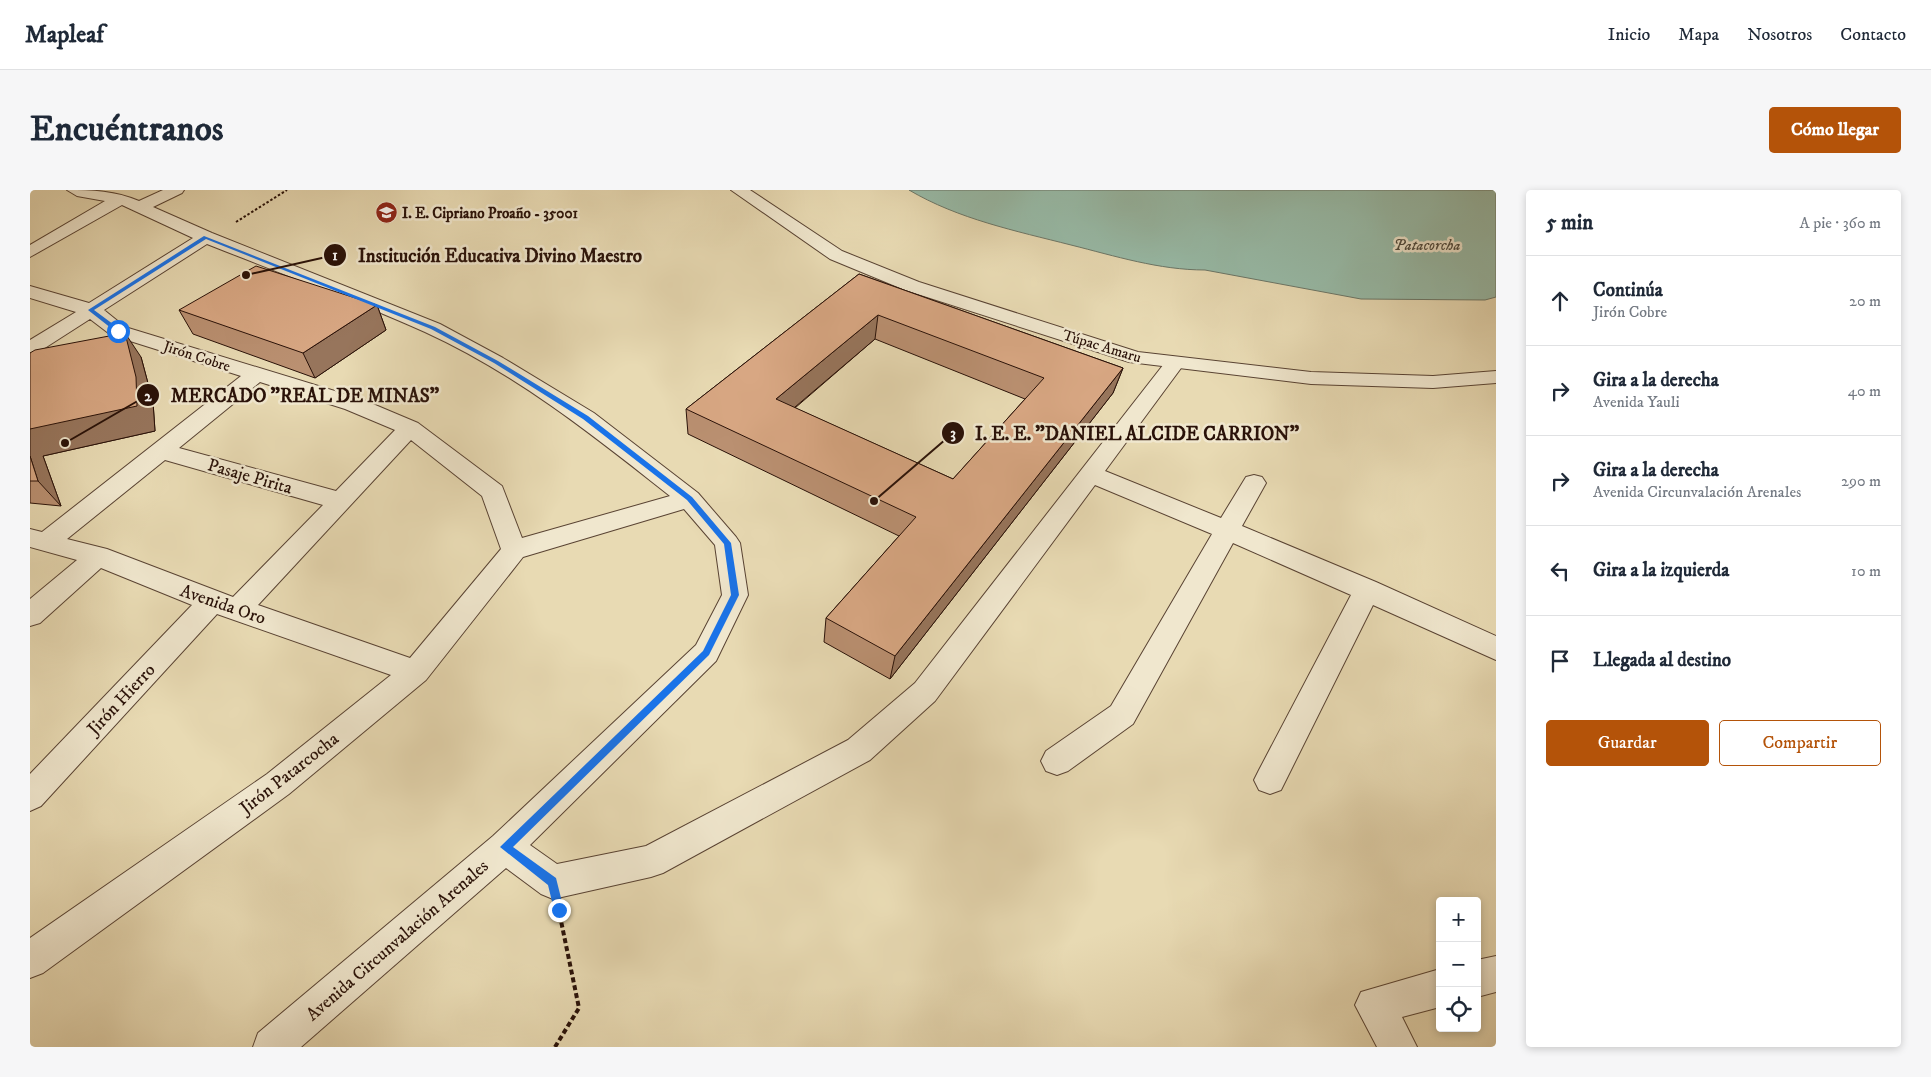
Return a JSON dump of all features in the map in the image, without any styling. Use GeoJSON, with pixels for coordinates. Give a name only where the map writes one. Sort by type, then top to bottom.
{"type":"FeatureCollection","features":[{"type":"Feature","properties":{"kind":"street","name":"Avenida Circunvalación Arenales"},"geometry":{"type":"LineString","coordinates":[[76,190],[116,195],[140,208],[206,237],[449,336],[496,362],[586,418],[689,499],[728,543],[735,595],[706,653],[505,847],[272,1047]]}},
{"type":"Feature","properties":{"kind":"street"},"geometry":{"type":"LineString","coordinates":[[140,208],[176,190]]}},
{"type":"Feature","properties":{"kind":"street","name":"Túpac Amaru"},"geometry":{"type":"LineString","coordinates":[[739,190],[836,255],[912,286],[1136,358],[1174,364],[1311,378],[1433,382],[1496,378]]}},
{"type":"Feature","properties":{"kind":"street"},"geometry":{"type":"LineString","coordinates":[[30,252],[116,195]]}},
{"type":"Feature","properties":{"kind":"street"},"geometry":{"type":"LineString","coordinates":[[30,349],[206,237]]}},
{"type":"Feature","properties":{"kind":"street","name":"Jirón Cobre"},"geometry":{"type":"LineString","coordinates":[[30,292],[91,310],[118,331],[353,404],[410,428],[493,492],[514,550]]}},
{"type":"Feature","properties":{"kind":"street"},"geometry":{"type":"LineString","coordinates":[[505,847],[553,882],[651,861],[859,750],[925,692],[1174,364]]}},
{"type":"Feature","properties":{"kind":"street"},"geometry":{"type":"LineString","coordinates":[[38,540],[161,451],[256,375]]}},
{"type":"Feature","properties":{"kind":"street","name":"Jirón Hierro"},"geometry":{"type":"LineString","coordinates":[[30,796],[225,605],[340,501],[410,428]]}},
{"type":"Feature","properties":{"kind":"street","name":"Pasaje Pirita"},"geometry":{"type":"LineString","coordinates":[[161,451],[340,501]]}},
{"type":"Feature","properties":{"kind":"street"},"geometry":{"type":"LineString","coordinates":[[1090,474],[1228,529],[1367,589],[1496,650]]}},
{"type":"Feature","properties":{"kind":"street"},"geometry":{"type":"LineString","coordinates":[[1058,761],[1122,715],[1254,483]]}},
{"type":"Feature","properties":{"kind":"street"},"geometry":{"type":"LineString","coordinates":[[514,550],[689,499]]}},
{"type":"Feature","properties":{"kind":"street","name":"Avenida Oro"},"geometry":{"type":"LineString","coordinates":[[38,540],[98,556],[225,605],[416,672]]}},
{"type":"Feature","properties":{"kind":"street","name":"Jirón Patarcocha"},"geometry":{"type":"LineString","coordinates":[[30,960],[278,784],[416,672],[514,550]]}},
{"type":"Feature","properties":{"kind":"street"},"geometry":{"type":"LineString","coordinates":[[30,614],[98,556]]}},
{"type":"Feature","properties":{"kind":"street"},"geometry":{"type":"LineString","coordinates":[[1270,780],[1367,589]]}},
{"type":"Feature","properties":{"kind":"street"},"geometry":{"type":"LineString","coordinates":[[1481,978],[1496,974]]}},
{"type":"Feature","properties":{"kind":"street"},"geometry":{"type":"LineString","coordinates":[[1398,1047],[1374,1005],[1436,989]]}},
{"type":"Feature","properties":{"kind":"path"},"geometry":{"type":"LineString","coordinates":[[206,237],[250,215],[287,190]]}},
{"type":"Feature","properties":{"kind":"path"},"geometry":{"type":"LineString","coordinates":[[553,882],[579,1008],[555,1047]]}},
{"type":"Feature","properties":{"kind":"water","name":"Patacorcha"},"geometry":{"type":"Polygon","coordinates":[[[909,190],[1496,190],[1496,297],[1485,300],[1361,299],[1205,270],[1154,265],[1029,235],[988,223],[947,209],[909,190]]]}},
{"type":"Feature","properties":{"kind":"building"},"geometry":{"type":"Polygon","coordinates":[[[256,266],[377,305],[303,353],[179,310],[256,266]]]}},
{"type":"Feature","properties":{"kind":"building"},"geometry":{"type":"Polygon","coordinates":[[[859,274],[1123,368],[895,656],[826,618],[916,517],[686,409],[859,274]],[[878,315],[776,399],[953,479],[1044,378],[878,315]]]}},
{"type":"Feature","properties":{"kind":"building"},"geometry":{"type":"Polygon","coordinates":[[[125,333],[136,377],[137,406],[30,429],[30,353],[35,350],[125,333]]]}},
{"type":"Feature","properties":{"kind":"building"},"geometry":{"type":"Polygon","coordinates":[[[30,456],[38,481],[30,481],[30,456]]]}},
{"type":"Feature","properties":{"kind":"place","name":"I. E. Cipriano Proaño - 35001"},"geometry":{"type":"Point","coordinates":[386,213]}},
{"type":"Feature","properties":{"kind":"place","name":"Institución Educativa Divino Maestro"},"geometry":{"type":"Point","coordinates":[246,275]}},
{"type":"Feature","properties":{"kind":"place","name":"MERCADO \"REAL DE MINAS\""},"geometry":{"type":"Point","coordinates":[65,443]}},
{"type":"Feature","properties":{"kind":"place","name":"I. E. E. \"DANIEL ALCIDE CARRION\""},"geometry":{"type":"Point","coordinates":[874,501]}},
{"type":"Feature","properties":{"kind":"route"},"geometry":{"type":"LineString","coordinates":[[118,331],[91,310],[206,237],[433,328],[496,362],[586,418],[689,499],[728,543],[735,595],[706,653],[505,847],[553,882],[559,910]]}}]}
